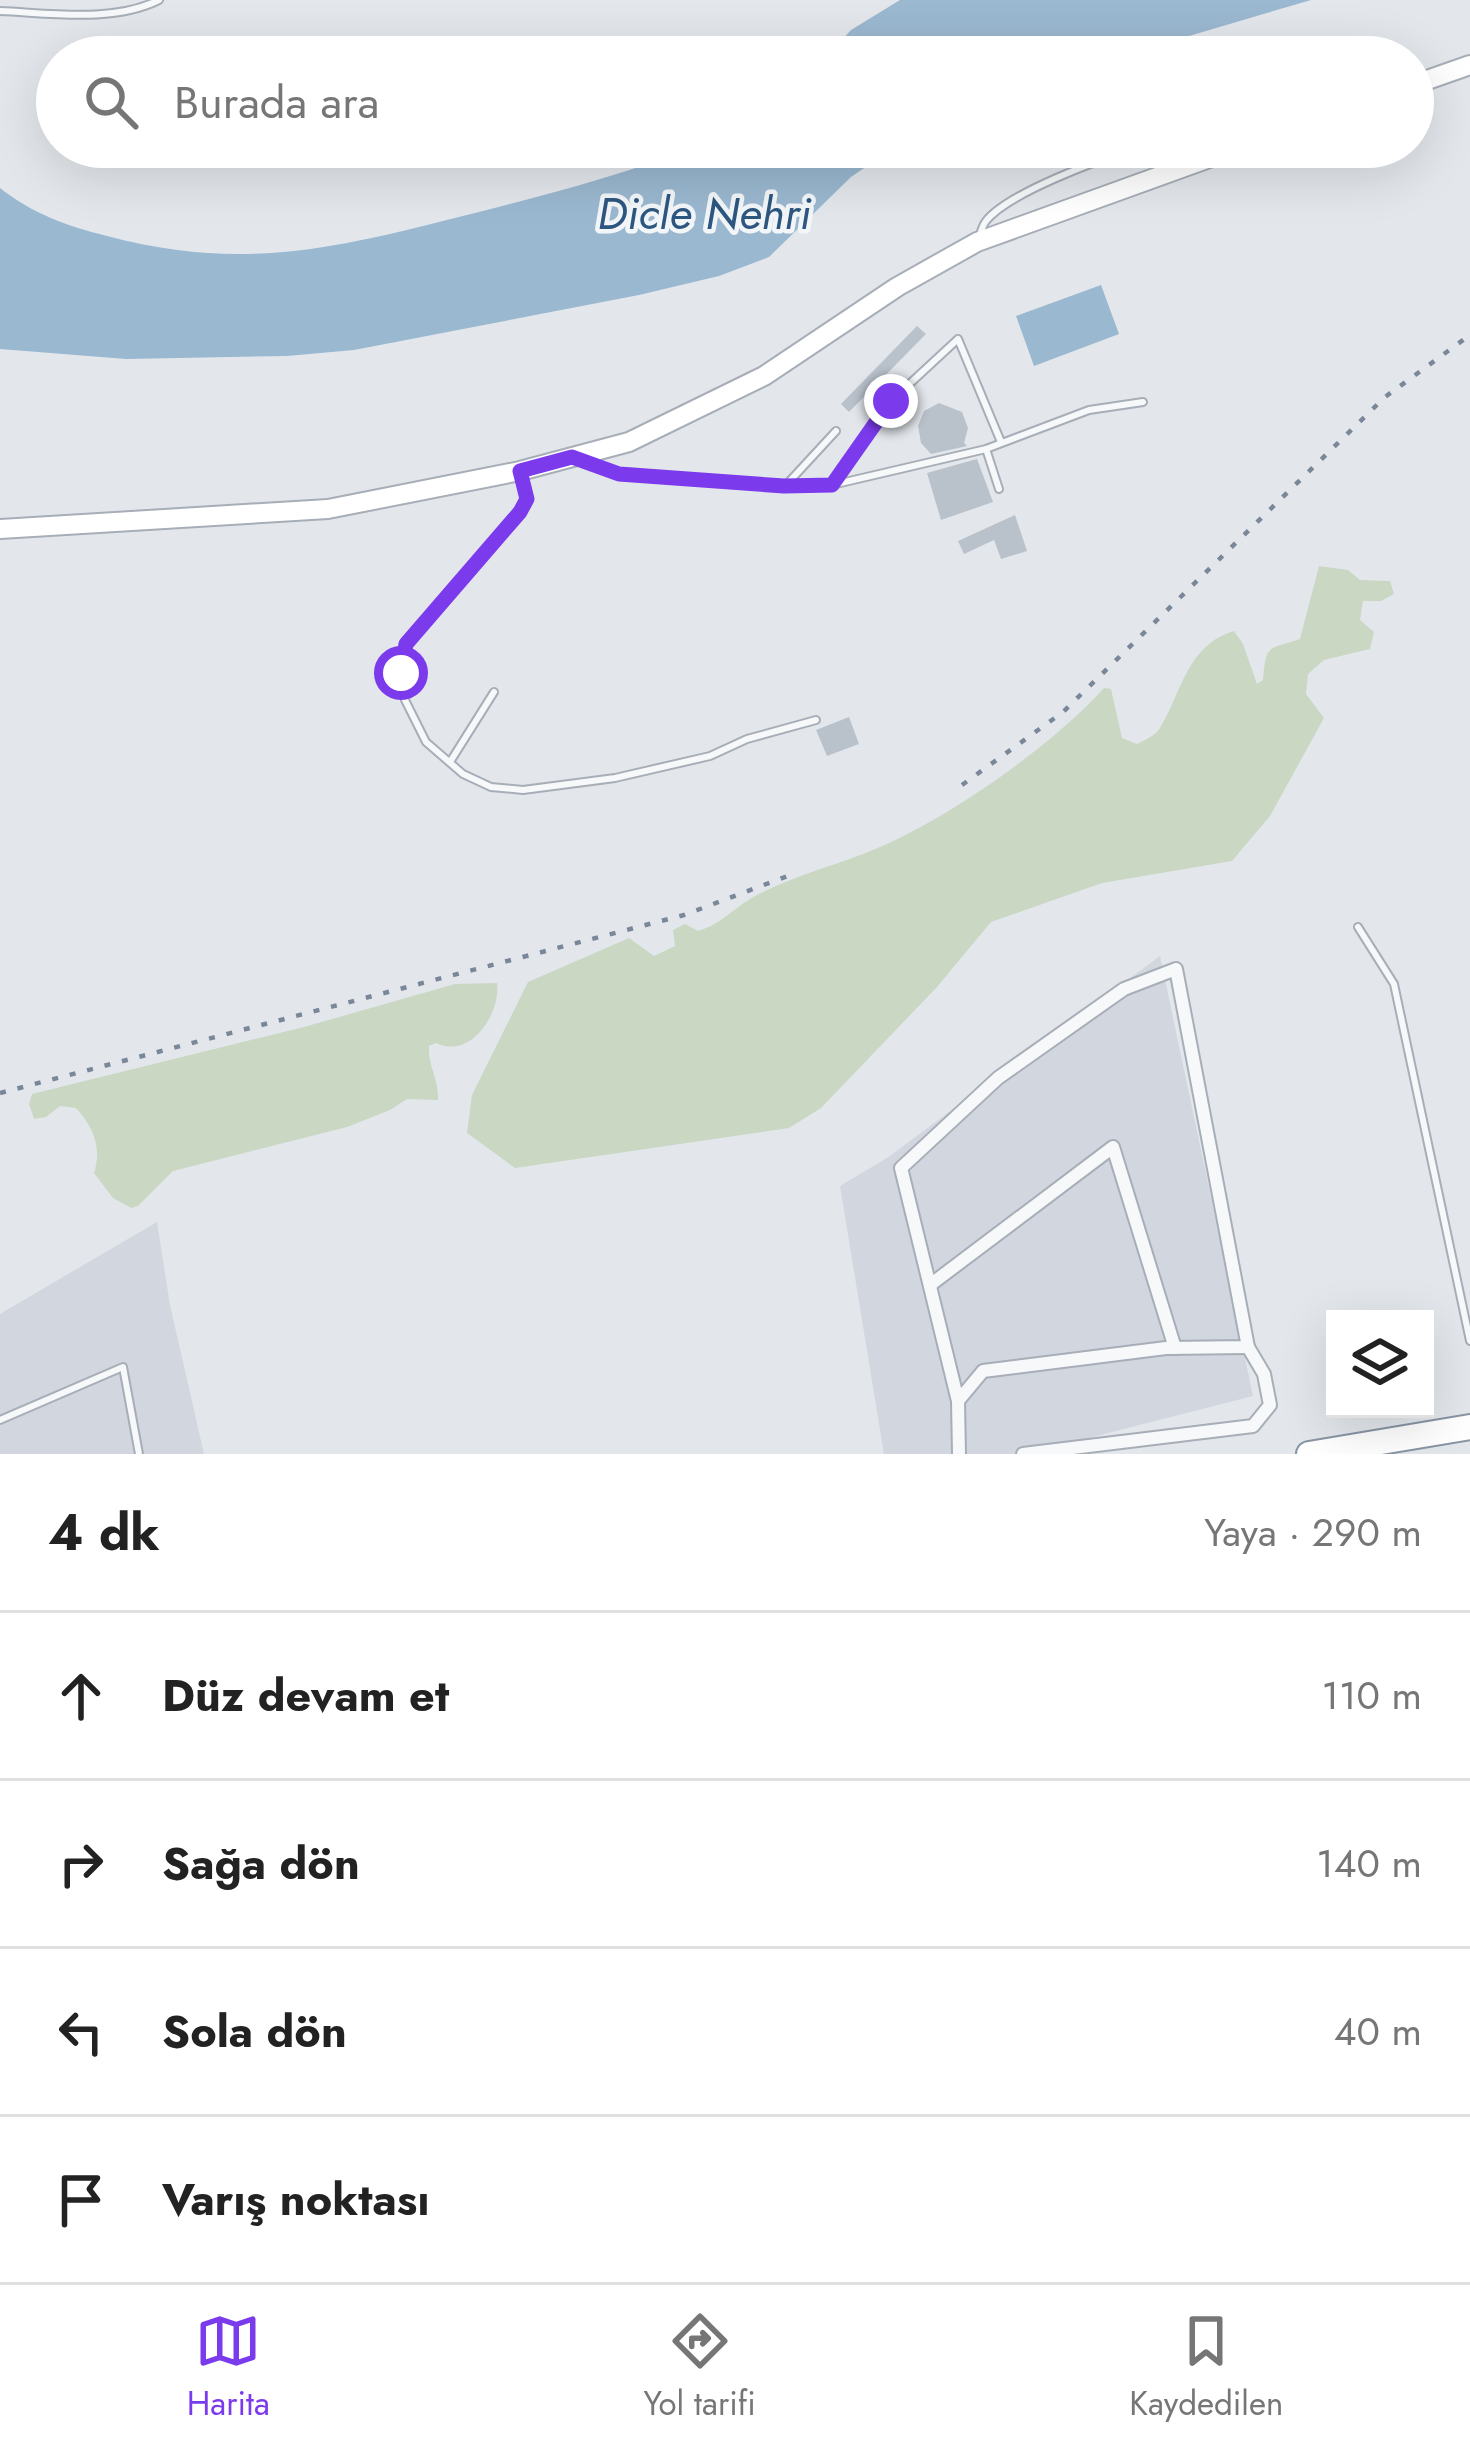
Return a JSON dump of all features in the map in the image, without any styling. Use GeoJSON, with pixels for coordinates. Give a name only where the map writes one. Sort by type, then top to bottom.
{"type":"FeatureCollection","features":[{"type":"Feature","properties":{"kind":"highway"},"geometry":{"type":"LineString","coordinates":[[1309,1454],[1470,1426]]}},
{"type":"Feature","properties":{"kind":"street"},"geometry":{"type":"LineString","coordinates":[[1434,77],[1470,64]]}},
{"type":"Feature","properties":{"kind":"street"},"geometry":{"type":"LineString","coordinates":[[0,529],[328,509],[520,471],[628,442],[764,376],[897,287],[977,242],[1182,168]]}},
{"type":"Feature","properties":{"kind":"street"},"geometry":{"type":"LineString","coordinates":[[959,1454],[958,1401],[901,1168],[998,1078],[1124,989],[1176,970],[1248,1347],[1264,1374],[1270,1405],[1253,1426],[1023,1454]]}},
{"type":"Feature","properties":{"kind":"street"},"geometry":{"type":"LineString","coordinates":[[929,1285],[1113,1147],[1175,1348]]}},
{"type":"Feature","properties":{"kind":"street"},"geometry":{"type":"LineString","coordinates":[[958,1401],[983,1371],[1175,1348],[1248,1347]]}},
{"type":"Feature","properties":{"kind":"lane"},"geometry":{"type":"LineString","coordinates":[[0,10],[106,12],[142,8],[159,0]]}},
{"type":"Feature","properties":{"kind":"lane"},"geometry":{"type":"LineString","coordinates":[[977,242],[986,221],[1078,168]]}},
{"type":"Feature","properties":{"kind":"lane"},"geometry":{"type":"LineString","coordinates":[[832,485],[891,401],[958,340],[1001,442]]}},
{"type":"Feature","properties":{"kind":"lane"},"geometry":{"type":"LineString","coordinates":[[572,457],[619,474],[832,485],[986,448],[1089,410],[1143,403]]}},
{"type":"Feature","properties":{"kind":"lane"},"geometry":{"type":"LineString","coordinates":[[784,486],[836,431]]}},
{"type":"Feature","properties":{"kind":"lane"},"geometry":{"type":"LineString","coordinates":[[986,448],[999,489]]}},
{"type":"Feature","properties":{"kind":"lane"},"geometry":{"type":"LineString","coordinates":[[520,471],[527,499],[520,512],[406,644],[401,673],[405,700],[426,742],[491,788],[523,790],[615,778],[696,760],[747,739],[816,720]]}},
{"type":"Feature","properties":{"kind":"lane"},"geometry":{"type":"LineString","coordinates":[[450,762],[494,692]]}},
{"type":"Feature","properties":{"kind":"lane"},"geometry":{"type":"LineString","coordinates":[[1358,927],[1394,984],[1470,1341]]}},
{"type":"Feature","properties":{"kind":"lane"},"geometry":{"type":"LineString","coordinates":[[0,1420],[123,1366],[139,1454]]}},
{"type":"Feature","properties":{"kind":"shaded area"},"geometry":{"type":"Polygon","coordinates":[[[1160,956],[1253,1396],[1026,1454],[884,1454],[840,1186],[887,1158],[1160,956]]]}},
{"type":"Feature","properties":{"kind":"shaded area"},"geometry":{"type":"Polygon","coordinates":[[[157,1222],[170,1305],[204,1454],[0,1454],[0,1314],[157,1222]]]}},
{"type":"Feature","properties":{"kind":"green space"},"geometry":{"type":"Polygon","coordinates":[[[1319,566],[1348,570],[1360,580],[1390,581],[1394,594],[1381,601],[1363,601],[1360,620],[1374,632],[1370,649],[1324,660],[1308,674],[1306,694],[1324,718],[1270,816],[1232,861],[1102,883],[991,922],[937,987],[821,1108],[789,1128],[515,1168],[467,1133],[472,1095],[528,982],[629,938],[654,956],[675,946],[673,930],[685,924],[698,931],[707,928],[774,887],[908,834],[1029,755],[1104,688],[1111,689],[1122,738],[1137,744],[1160,728],[1196,658],[1234,631],[1257,684],[1263,680],[1271,650],[1300,639],[1319,566]]]}},
{"type":"Feature","properties":{"kind":"green space"},"geometry":{"type":"Polygon","coordinates":[[[497,983],[494,1007],[481,1031],[461,1045],[429,1046],[438,1100],[407,1099],[347,1127],[173,1171],[131,1208],[113,1198],[94,1173],[95,1139],[76,1108],[60,1106],[34,1119],[29,1104],[32,1094],[304,1027],[455,984],[497,983]]]}},
{"type":"Feature","properties":{"kind":"water"},"geometry":{"type":"Polygon","coordinates":[[[900,0],[1311,0],[1189,36],[845,36],[900,0]]]}},
{"type":"Feature","properties":{"kind":"water","name":"Dicle Nehri"},"geometry":{"type":"Polygon","coordinates":[[[634,168],[864,168],[769,257],[719,276],[639,295],[354,350],[287,356],[126,359],[0,349],[0,188],[38,212],[92,232],[157,247],[249,254],[336,245],[634,168]]]}},
{"type":"Feature","properties":{"kind":"water"},"geometry":{"type":"Polygon","coordinates":[[[1101,285],[1119,334],[1034,366],[1016,316],[1101,285]]]}},
{"type":"Feature","properties":{"kind":"building"},"geometry":{"type":"Polygon","coordinates":[[[917,326],[926,334],[849,412],[841,404],[917,326]]]}},
{"type":"Feature","properties":{"kind":"building"},"geometry":{"type":"Polygon","coordinates":[[[939,403],[962,412],[968,428],[967,446],[931,454],[921,443],[918,426],[924,411],[939,403]]]}},
{"type":"Feature","properties":{"kind":"building"},"geometry":{"type":"Polygon","coordinates":[[[977,459],[993,502],[941,520],[927,473],[977,459]]]}},
{"type":"Feature","properties":{"kind":"building"},"geometry":{"type":"Polygon","coordinates":[[[1015,515],[1027,551],[1001,559],[994,540],[964,554],[958,541],[1015,515]]]}},
{"type":"Feature","properties":{"kind":"building"},"geometry":{"type":"Polygon","coordinates":[[[849,717],[859,744],[827,756],[816,730],[849,717]]]}},
{"type":"Feature","properties":{"kind":"railway"},"geometry":{"type":"LineString","coordinates":[[962,785],[1063,712],[1385,397],[1470,335]]}},
{"type":"Feature","properties":{"kind":"railway"},"geometry":{"type":"LineString","coordinates":[[0,1093],[684,915],[793,874]]}},
{"type":"Feature","properties":{"kind":"route"},"geometry":{"type":"LineString","coordinates":[[401,673],[406,644],[426,616],[520,512],[527,499],[520,471],[572,457],[619,474],[832,485],[891,401]]}}]}
